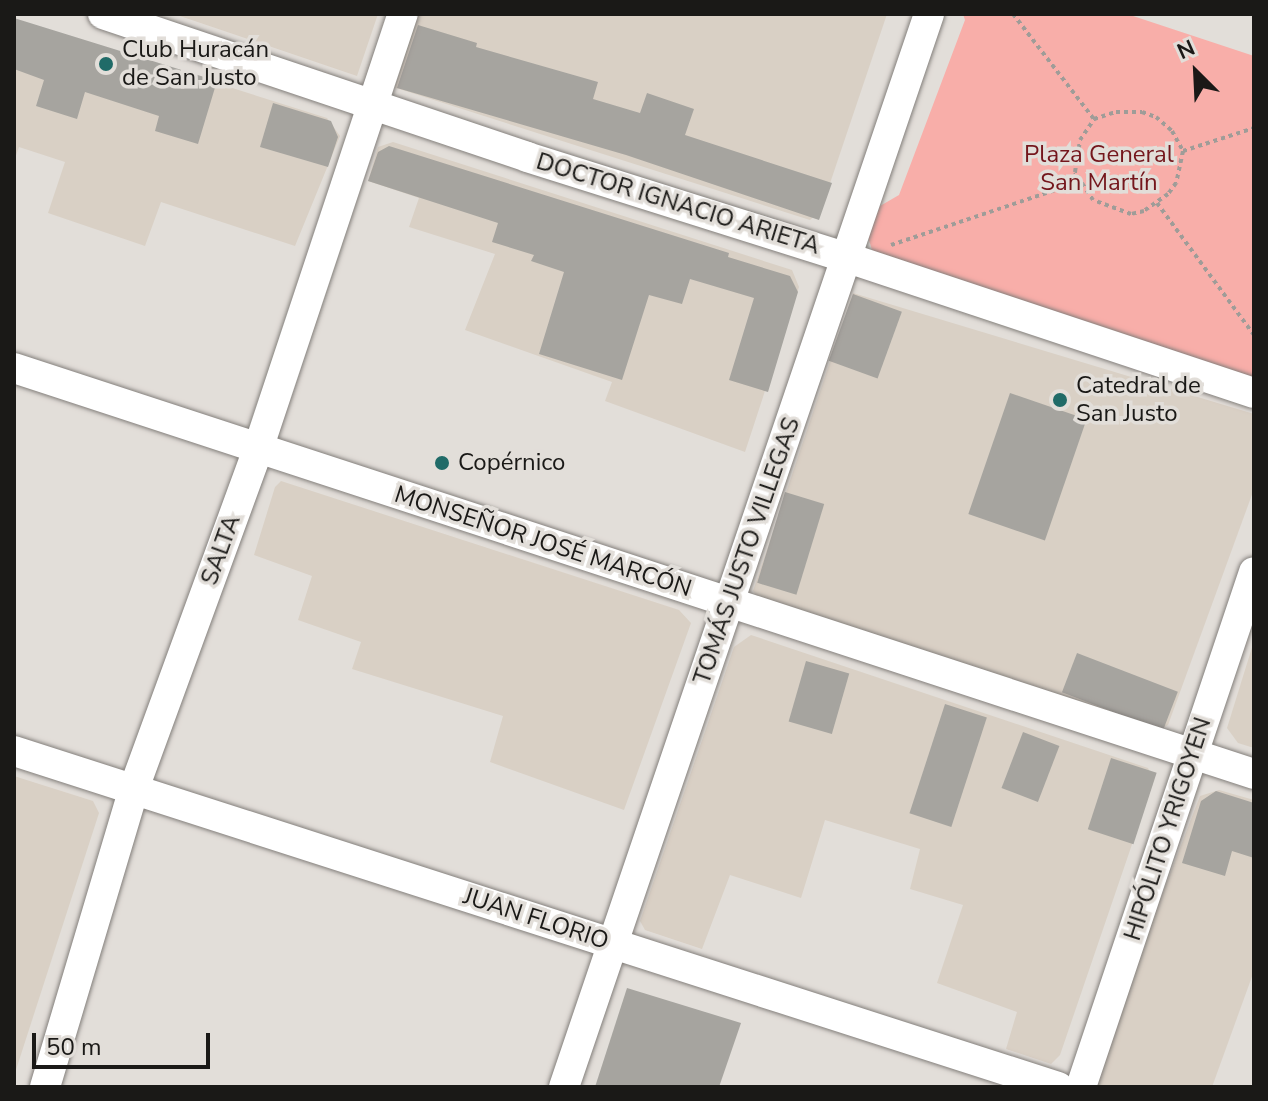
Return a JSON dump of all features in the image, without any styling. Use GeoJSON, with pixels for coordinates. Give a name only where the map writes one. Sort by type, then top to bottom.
{"type":"FeatureCollection","features":[{"type":"Feature","properties":{"kind":"street","name":"DOCTOR IGNACIO ARIETA"},"geometry":{"type":"LineString","coordinates":[[103,14],[527,157],[882,269],[1254,393]]}},
{"type":"Feature","properties":{"kind":"street","name":"SALTA"},"geometry":{"type":"LineString","coordinates":[[45,1087],[133,791],[258,449],[403,14]]}},
{"type":"Feature","properties":{"kind":"street","name":"TOMÁS JUSTO VILLEGAS"},"geometry":{"type":"LineString","coordinates":[[564,1087],[929,14]]}},
{"type":"Feature","properties":{"kind":"street","name":"MONSEÑOR JOSÉ MARCÓN"},"geometry":{"type":"LineString","coordinates":[[14,368],[1254,774]]}},
{"type":"Feature","properties":{"kind":"street","name":"HIPÓLITO YRIGOYEN"},"geometry":{"type":"LineString","coordinates":[[1081,1087],[1254,572]]}},
{"type":"Feature","properties":{"kind":"street","name":"JUAN FLORIO"},"geometry":{"type":"LineString","coordinates":[[14,751],[1058,1087]]}},
{"type":"Feature","properties":{"kind":"path"},"geometry":{"type":"LineString","coordinates":[[1013,14],[1094,119]]}},
{"type":"Feature","properties":{"kind":"path"},"geometry":{"type":"LineString","coordinates":[[1116,112],[1142,112],[1156,117],[1172,131],[1183,151],[1176,183],[1157,203],[1131,214],[1111,209],[1093,200],[1079,182],[1074,161],[1094,119],[1116,112]]}},
{"type":"Feature","properties":{"kind":"path"},"geometry":{"type":"LineString","coordinates":[[1183,151],[1254,128]]}},
{"type":"Feature","properties":{"kind":"path"},"geometry":{"type":"LineString","coordinates":[[882,269],[890,245],[1079,182]]}},
{"type":"Feature","properties":{"kind":"path"},"geometry":{"type":"LineString","coordinates":[[1157,203],[1254,335]]}},
{"type":"Feature","properties":{"kind":"shaded area"},"geometry":{"type":"Polygon","coordinates":[[[174,14],[378,14],[357,76],[174,14]]]}},
{"type":"Feature","properties":{"kind":"shaded area"},"geometry":{"type":"Polygon","coordinates":[[[418,14],[887,14],[821,210],[810,220],[393,87],[418,14]]]}},
{"type":"Feature","properties":{"kind":"shaded area"},"geometry":{"type":"Polygon","coordinates":[[[14,19],[327,118],[340,136],[295,246],[161,202],[145,246],[48,213],[65,162],[19,147],[14,161],[14,19]]]}},
{"type":"Feature","properties":{"kind":"shaded area"},"geometry":{"type":"Polygon","coordinates":[[[393,142],[792,270],[799,287],[745,452],[605,401],[612,382],[465,330],[495,254],[409,227],[419,198],[368,181],[378,147],[393,142]]]}},
{"type":"Feature","properties":{"kind":"shaded area"},"geometry":{"type":"Polygon","coordinates":[[[853,293],[1254,414],[1254,489],[1168,725],[1157,731],[761,601],[753,591],[853,293]]]}},
{"type":"Feature","properties":{"kind":"shaded area"},"geometry":{"type":"Polygon","coordinates":[[[281,481],[679,610],[691,623],[624,810],[490,762],[503,716],[352,669],[361,642],[298,620],[312,576],[254,555],[275,487],[281,481]]]}},
{"type":"Feature","properties":{"kind":"shaded area"},"geometry":{"type":"Polygon","coordinates":[[[751,635],[1148,768],[1154,780],[1060,1055],[1051,1064],[1006,1049],[1017,1012],[937,983],[963,905],[910,889],[920,849],[825,820],[801,898],[730,875],[702,949],[645,930],[640,921],[734,647],[751,635]]]}},
{"type":"Feature","properties":{"kind":"shaded area"},"geometry":{"type":"Polygon","coordinates":[[[1254,641],[1254,748],[1238,743],[1227,728],[1254,641]]]}},
{"type":"Feature","properties":{"kind":"shaded area"},"geometry":{"type":"Polygon","coordinates":[[[14,776],[93,801],[99,813],[14,1076],[14,776]]]}},
{"type":"Feature","properties":{"kind":"shaded area"},"geometry":{"type":"Polygon","coordinates":[[[1219,790],[1254,800],[1254,971],[1212,1087],[1096,1087],[1092,1077],[1200,796],[1219,790]]]}},
{"type":"Feature","properties":{"kind":"green space","name":"Plaza General San Martín"},"geometry":{"type":"Polygon","coordinates":[[[963,14],[1127,14],[1254,56],[1254,382],[873,253],[868,237],[880,206],[899,195],[965,20],[963,14]]]}},
{"type":"Feature","properties":{"kind":"building"},"geometry":{"type":"Polygon","coordinates":[[[14,18],[217,81],[198,144],[155,131],[159,116],[85,92],[77,119],[36,106],[44,80],[14,69],[14,18]]]}},
{"type":"Feature","properties":{"kind":"building"},"geometry":{"type":"Polygon","coordinates":[[[418,25],[477,43],[476,47],[598,82],[593,99],[640,113],[647,93],[694,109],[685,135],[832,183],[819,220],[626,155],[397,88],[418,25]]]}},
{"type":"Feature","properties":{"kind":"building"},"geometry":{"type":"Polygon","coordinates":[[[273,103],[331,121],[338,137],[328,167],[260,147],[273,103]]]}},
{"type":"Feature","properties":{"kind":"building"},"geometry":{"type":"Polygon","coordinates":[[[389,146],[729,253],[728,257],[790,276],[798,292],[768,392],[729,380],[754,298],[690,279],[682,304],[649,295],[622,380],[539,354],[564,272],[531,261],[534,255],[492,242],[498,223],[368,181],[378,152],[389,146]]]}},
{"type":"Feature","properties":{"kind":"building"},"geometry":{"type":"Polygon","coordinates":[[[853,294],[902,312],[878,379],[829,361],[853,294]]]}},
{"type":"Feature","properties":{"kind":"building","name":"Catedral de San Justo"},"geometry":{"type":"Polygon","coordinates":[[[1010,393],[1087,419],[1045,540],[968,514],[1010,393]]]}},
{"type":"Feature","properties":{"kind":"building"},"geometry":{"type":"Polygon","coordinates":[[[785,492],[824,504],[796,595],[757,583],[785,492]]]}},
{"type":"Feature","properties":{"kind":"building"},"geometry":{"type":"Polygon","coordinates":[[[1077,653],[1178,692],[1163,731],[1062,692],[1077,653]]]}},
{"type":"Feature","properties":{"kind":"building"},"geometry":{"type":"Polygon","coordinates":[[[806,661],[849,673],[832,734],[789,722],[806,661]]]}},
{"type":"Feature","properties":{"kind":"building"},"geometry":{"type":"Polygon","coordinates":[[[945,704],[987,718],[951,827],[909,813],[945,704]]]}},
{"type":"Feature","properties":{"kind":"building"},"geometry":{"type":"Polygon","coordinates":[[[1023,732],[1059,746],[1038,802],[1001,788],[1023,732]]]}},
{"type":"Feature","properties":{"kind":"building"},"geometry":{"type":"Polygon","coordinates":[[[1111,758],[1157,773],[1133,844],[1088,829],[1111,758]]]}},
{"type":"Feature","properties":{"kind":"building"},"geometry":{"type":"Polygon","coordinates":[[[1216,791],[1254,803],[1254,858],[1232,851],[1225,876],[1182,863],[1201,801],[1216,791]]]}},
{"type":"Feature","properties":{"kind":"building"},"geometry":{"type":"Polygon","coordinates":[[[627,988],[741,1023],[719,1087],[595,1087],[627,988]]]}},
{"type":"Feature","properties":{"kind":"place","name":"Club Huracán de San Justo"},"geometry":{"type":"Point","coordinates":[106,64]}},
{"type":"Feature","properties":{"kind":"place","name":"Catedral de San Justo"},"geometry":{"type":"Point","coordinates":[1060,400]}},
{"type":"Feature","properties":{"kind":"place","name":"Copérnico"},"geometry":{"type":"Point","coordinates":[442,463]}}]}
